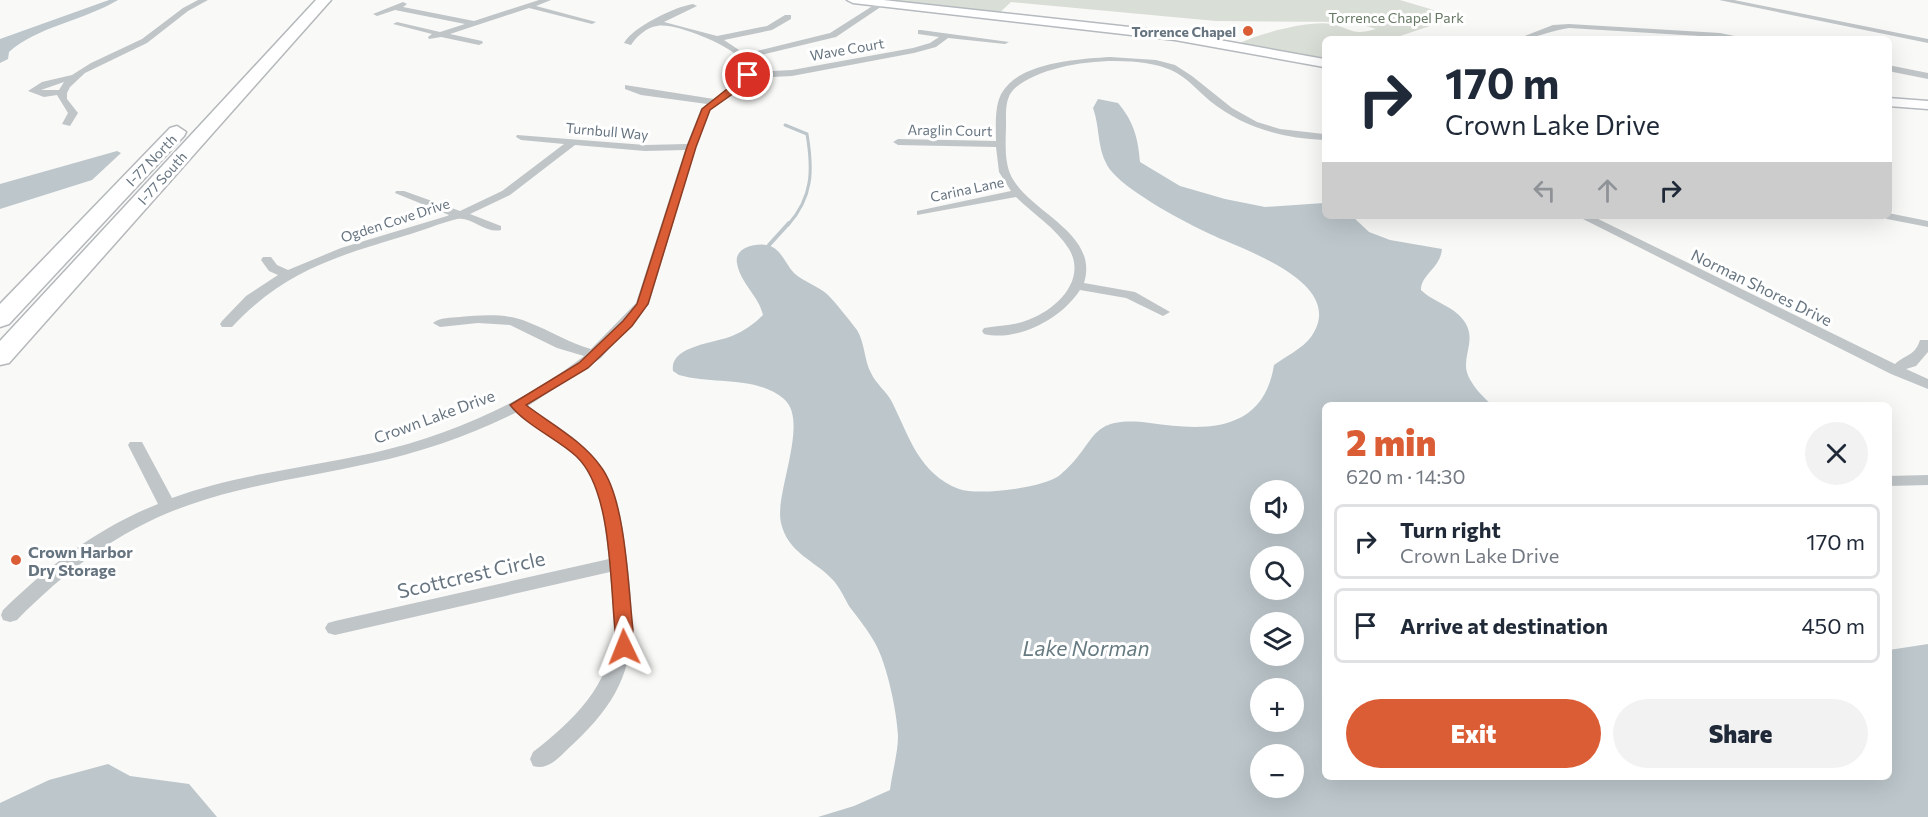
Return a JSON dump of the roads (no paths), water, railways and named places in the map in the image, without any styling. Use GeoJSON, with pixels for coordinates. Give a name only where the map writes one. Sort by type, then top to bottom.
{"type":"FeatureCollection","features":[{"type":"Feature","properties":{"kind":"highway","name":"I-77 North"},"geometry":{"type":"LineString","coordinates":[[0,319],[302,0]]}},
{"type":"Feature","properties":{"kind":"highway","name":"I-77 South"},"geometry":{"type":"LineString","coordinates":[[0,357],[324,0]]}},
{"type":"Feature","properties":{"kind":"street"},"geometry":{"type":"LineString","coordinates":[[75,77],[45,84],[33,91],[44,94],[62,92],[75,77],[93,65],[156,35],[182,9],[204,0]]}},
{"type":"Feature","properties":{"kind":"street"},"geometry":{"type":"LineString","coordinates":[[377,14],[413,0]]}},
{"type":"Feature","properties":{"kind":"street"},"geometry":{"type":"LineString","coordinates":[[435,36],[547,0]]}},
{"type":"Feature","properties":{"kind":"street"},"geometry":{"type":"LineString","coordinates":[[853,0],[1197,39],[1322,63]]}},
{"type":"Feature","properties":{"kind":"street"},"geometry":{"type":"LineString","coordinates":[[1723,0],[1928,41]]}},
{"type":"Feature","properties":{"kind":"street"},"geometry":{"type":"LineString","coordinates":[[744,57],[833,35],[885,2]]}},
{"type":"Feature","properties":{"kind":"street"},"geometry":{"type":"LineString","coordinates":[[1784,12],[1786,2]]}},
{"type":"Feature","properties":{"kind":"street"},"geometry":{"type":"LineString","coordinates":[[528,6],[592,22]]}},
{"type":"Feature","properties":{"kind":"street"},"geometry":{"type":"LineString","coordinates":[[628,44],[632,36],[693,6]]}},
{"type":"Feature","properties":{"kind":"street"},"geometry":{"type":"LineString","coordinates":[[394,8],[427,12],[474,23]]}},
{"type":"Feature","properties":{"kind":"street"},"geometry":{"type":"LineString","coordinates":[[427,12],[394,25],[435,36],[479,43]]}},
{"type":"Feature","properties":{"kind":"street"},"geometry":{"type":"LineString","coordinates":[[716,39],[769,28],[788,17]]}},
{"type":"Feature","properties":{"kind":"street"},"geometry":{"type":"LineString","coordinates":[[657,23],[695,29],[716,39],[744,57],[749,67],[748,75]]}},
{"type":"Feature","properties":{"kind":"street"},"geometry":{"type":"LineString","coordinates":[[1529,36],[1552,28],[1569,26],[1726,36]]}},
{"type":"Feature","properties":{"kind":"street"},"geometry":{"type":"LineString","coordinates":[[921,32],[1005,42]]}},
{"type":"Feature","properties":{"kind":"street","name":"Wave Court"},"geometry":{"type":"LineString","coordinates":[[748,75],[792,73],[914,50],[933,45],[946,35]]}},
{"type":"Feature","properties":{"kind":"street"},"geometry":{"type":"LineString","coordinates":[[989,331],[1019,329],[1035,323],[1064,303],[1077,286],[1081,267],[1074,244],[1019,193],[1005,175],[1002,163],[1004,96],[1021,79],[1056,66],[1118,60],[1152,62],[1176,69],[1237,118],[1251,125],[1283,133],[1322,137]]}},
{"type":"Feature","properties":{"kind":"street"},"geometry":{"type":"LineString","coordinates":[[1892,69],[1928,76]]}},
{"type":"Feature","properties":{"kind":"street","name":"Crown Lake Drive"},"geometry":{"type":"LineString","coordinates":[[10,615],[46,579],[81,553],[168,506],[230,487],[406,448],[464,428],[517,405],[566,377],[596,355],[628,324],[642,304],[691,147],[706,109],[739,86],[748,75]]}},
{"type":"Feature","properties":{"kind":"street"},"geometry":{"type":"LineString","coordinates":[[628,87],[648,93],[713,102]]}},
{"type":"Feature","properties":{"kind":"street"},"geometry":{"type":"LineString","coordinates":[[62,92],[62,97],[73,113],[67,124]]}},
{"type":"Feature","properties":{"kind":"street"},"geometry":{"type":"LineString","coordinates":[[1892,102],[1928,105]]}},
{"type":"Feature","properties":{"kind":"street","name":"Turnbull Way"},"geometry":{"type":"LineString","coordinates":[[522,137],[645,148],[691,147]]}},
{"type":"Feature","properties":{"kind":"street","name":"Ogden Cove Drive"},"geometry":{"type":"LineString","coordinates":[[227,324],[255,296],[289,275],[340,254],[460,215],[503,196],[572,142]]}},
{"type":"Feature","properties":{"kind":"street","name":"Araglin Court"},"geometry":{"type":"LineString","coordinates":[[898,142],[1002,144]]}},
{"type":"Feature","properties":{"kind":"street"},"geometry":{"type":"LineString","coordinates":[[400,193],[497,228]]}},
{"type":"Feature","properties":{"kind":"street","name":"Carina Lane"},"geometry":{"type":"LineString","coordinates":[[921,213],[1019,193]]}},
{"type":"Feature","properties":{"kind":"street"},"geometry":{"type":"LineString","coordinates":[[1892,217],[1928,224]]}},
{"type":"Feature","properties":{"kind":"street","name":"Norman Shores Drive"},"geometry":{"type":"LineString","coordinates":[[1590,219],[1900,367],[1928,385]]}},
{"type":"Feature","properties":{"kind":"street"},"geometry":{"type":"LineString","coordinates":[[267,260],[273,268],[289,275]]}},
{"type":"Feature","properties":{"kind":"street"},"geometry":{"type":"LineString","coordinates":[[1077,286],[1130,296],[1163,312]]}},
{"type":"Feature","properties":{"kind":"street"},"geometry":{"type":"LineString","coordinates":[[440,323],[478,319],[512,321],[525,325],[562,345],[596,355]]}},
{"type":"Feature","properties":{"kind":"street"},"geometry":{"type":"LineString","coordinates":[[1900,367],[1911,363],[1926,343]]}},
{"type":"Feature","properties":{"kind":"street"},"geometry":{"type":"LineString","coordinates":[[517,405],[581,453],[596,470],[609,500],[624,638],[613,681],[600,702],[581,724],[541,759]]}},
{"type":"Feature","properties":{"kind":"street"},"geometry":{"type":"LineString","coordinates":[[136,446],[168,506]]}},
{"type":"Feature","properties":{"kind":"street"},"geometry":{"type":"LineString","coordinates":[[1892,481],[1928,480]]}},
{"type":"Feature","properties":{"kind":"street","name":"Scottcrest Circle"},"geometry":{"type":"LineString","coordinates":[[335,628],[617,564]]}},
{"type":"Feature","properties":{"kind":"water"},"geometry":{"type":"Polygon","coordinates":[[[109,0],[118,0],[33,36],[9,52],[8,59],[0,63],[0,39],[109,0]]]}},
{"type":"Feature","properties":{"kind":"water","name":"Lake Norman"},"geometry":{"type":"Polygon","coordinates":[[[1098,99],[1118,103],[1128,117],[1138,145],[1140,162],[1180,186],[1225,199],[1265,207],[1322,203],[1322,219],[1355,219],[1369,232],[1390,240],[1442,249],[1438,262],[1424,280],[1421,290],[1457,313],[1466,324],[1470,340],[1466,360],[1467,371],[1475,387],[1489,402],[1322,402],[1322,780],[1892,780],[1892,650],[1928,644],[1928,817],[818,817],[854,806],[890,790],[898,736],[884,663],[872,638],[837,585],[825,572],[795,549],[784,533],[780,510],[794,424],[791,409],[784,399],[773,391],[747,383],[679,375],[673,371],[674,363],[685,351],[736,334],[763,315],[758,302],[742,277],[737,258],[746,248],[766,245],[779,252],[794,273],[828,295],[851,322],[860,335],[871,373],[892,402],[917,453],[934,474],[959,489],[981,492],[1011,490],[1052,480],[1072,463],[1095,434],[1114,423],[1211,426],[1244,415],[1258,404],[1268,387],[1274,365],[1299,349],[1311,337],[1319,318],[1316,300],[1304,285],[1287,271],[1173,215],[1133,190],[1113,173],[1101,150],[1093,108],[1098,99]]]}},
{"type":"Feature","properties":{"kind":"water"},"geometry":{"type":"Polygon","coordinates":[[[117,151],[121,153],[92,180],[0,209],[0,184],[117,151]]]}},
{"type":"Feature","properties":{"kind":"water"},"geometry":{"type":"Polygon","coordinates":[[[108,764],[130,776],[189,784],[217,817],[0,817],[0,803],[49,780],[108,764]]]}},
{"type":"Feature","properties":{"kind":"waterway"},"geometry":{"type":"LineString","coordinates":[[785,125],[807,134],[810,159],[807,193],[788,225]]}},
{"type":"Feature","properties":{"kind":"waterway"},"geometry":{"type":"LineString","coordinates":[[769,245],[789,223]]}},
{"type":"Feature","properties":{"kind":"place","name":"Torrence Chapel"},"geometry":{"type":"Point","coordinates":[1248,31]}},
{"type":"Feature","properties":{"kind":"place","name":"Crown Harbor Dry Storage"},"geometry":{"type":"Point","coordinates":[16,560]}},
{"type":"Feature","properties":{"kind":"park label","name":"Torrence Chapel Park"},"geometry":{"type":"Point","coordinates":[1396,17]}}]}
